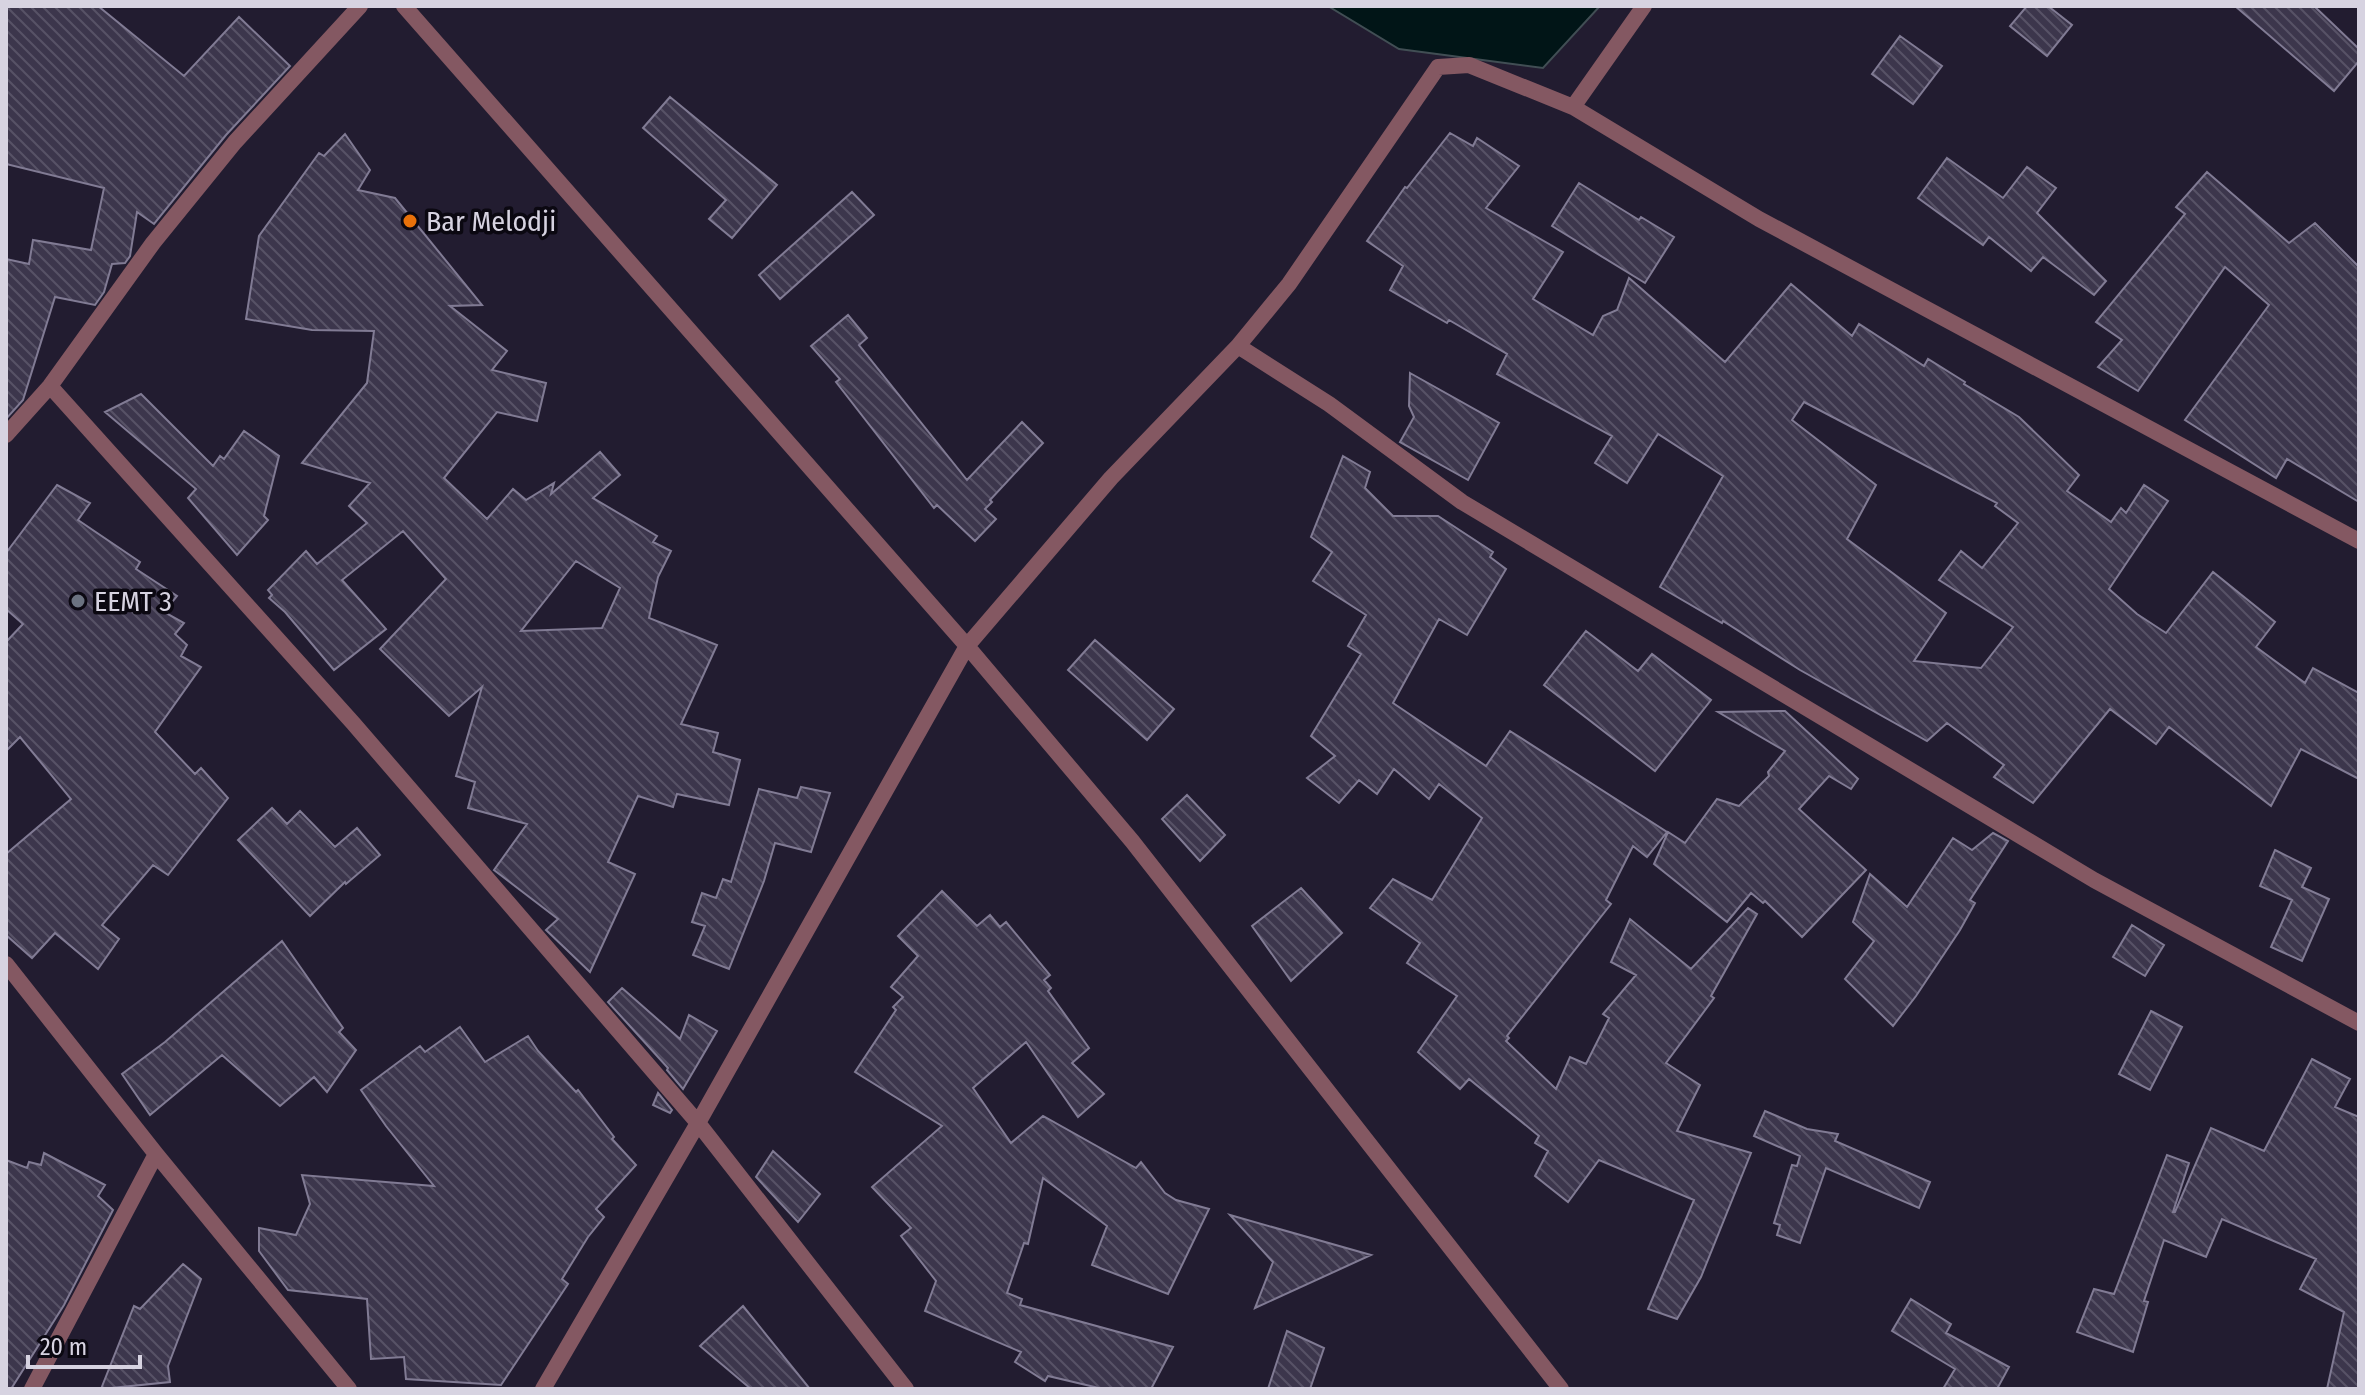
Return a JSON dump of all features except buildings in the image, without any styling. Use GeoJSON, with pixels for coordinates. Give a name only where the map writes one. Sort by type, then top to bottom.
{"type":"FeatureCollection","features":[{"type":"Feature","properties":{"kind":"street"},"geometry":{"type":"LineString","coordinates":[[6,435],[50,386],[153,243],[226,153],[360,6]]}},
{"type":"Feature","properties":{"kind":"street"},"geometry":{"type":"LineString","coordinates":[[404,6],[967,646],[1132,841],[1561,1389]]}},
{"type":"Feature","properties":{"kind":"street"},"geometry":{"type":"LineString","coordinates":[[1573,107],[1644,6]]}},
{"type":"Feature","properties":{"kind":"street"},"geometry":{"type":"LineString","coordinates":[[543,1389],[698,1123],[967,646],[1111,478],[1238,346],[1289,284],[1438,67],[1469,65],[1573,107],[1759,219],[2359,541]]}},
{"type":"Feature","properties":{"kind":"street"},"geometry":{"type":"LineString","coordinates":[[1238,346],[1329,404],[1462,502],[2094,880],[2359,1023]]}},
{"type":"Feature","properties":{"kind":"street"},"geometry":{"type":"LineString","coordinates":[[50,386],[353,723],[698,1123],[906,1389]]}},
{"type":"Feature","properties":{"kind":"street"},"geometry":{"type":"LineString","coordinates":[[6,964],[156,1154],[349,1389]]}},
{"type":"Feature","properties":{"kind":"street"},"geometry":{"type":"LineString","coordinates":[[32,1389],[156,1154]]}},
{"type":"Feature","properties":{"kind":"shaded area"},"geometry":{"type":"Polygon","coordinates":[[[1328,6],[1600,6],[1543,68],[1399,49],[1328,6]]]}},
{"type":"Feature","properties":{"kind":"place","name":"Bar Melodji"},"geometry":{"type":"Point","coordinates":[410,221]}},
{"type":"Feature","properties":{"kind":"place","name":"EEMT 3"},"geometry":{"type":"Point","coordinates":[78,601]}}]}
